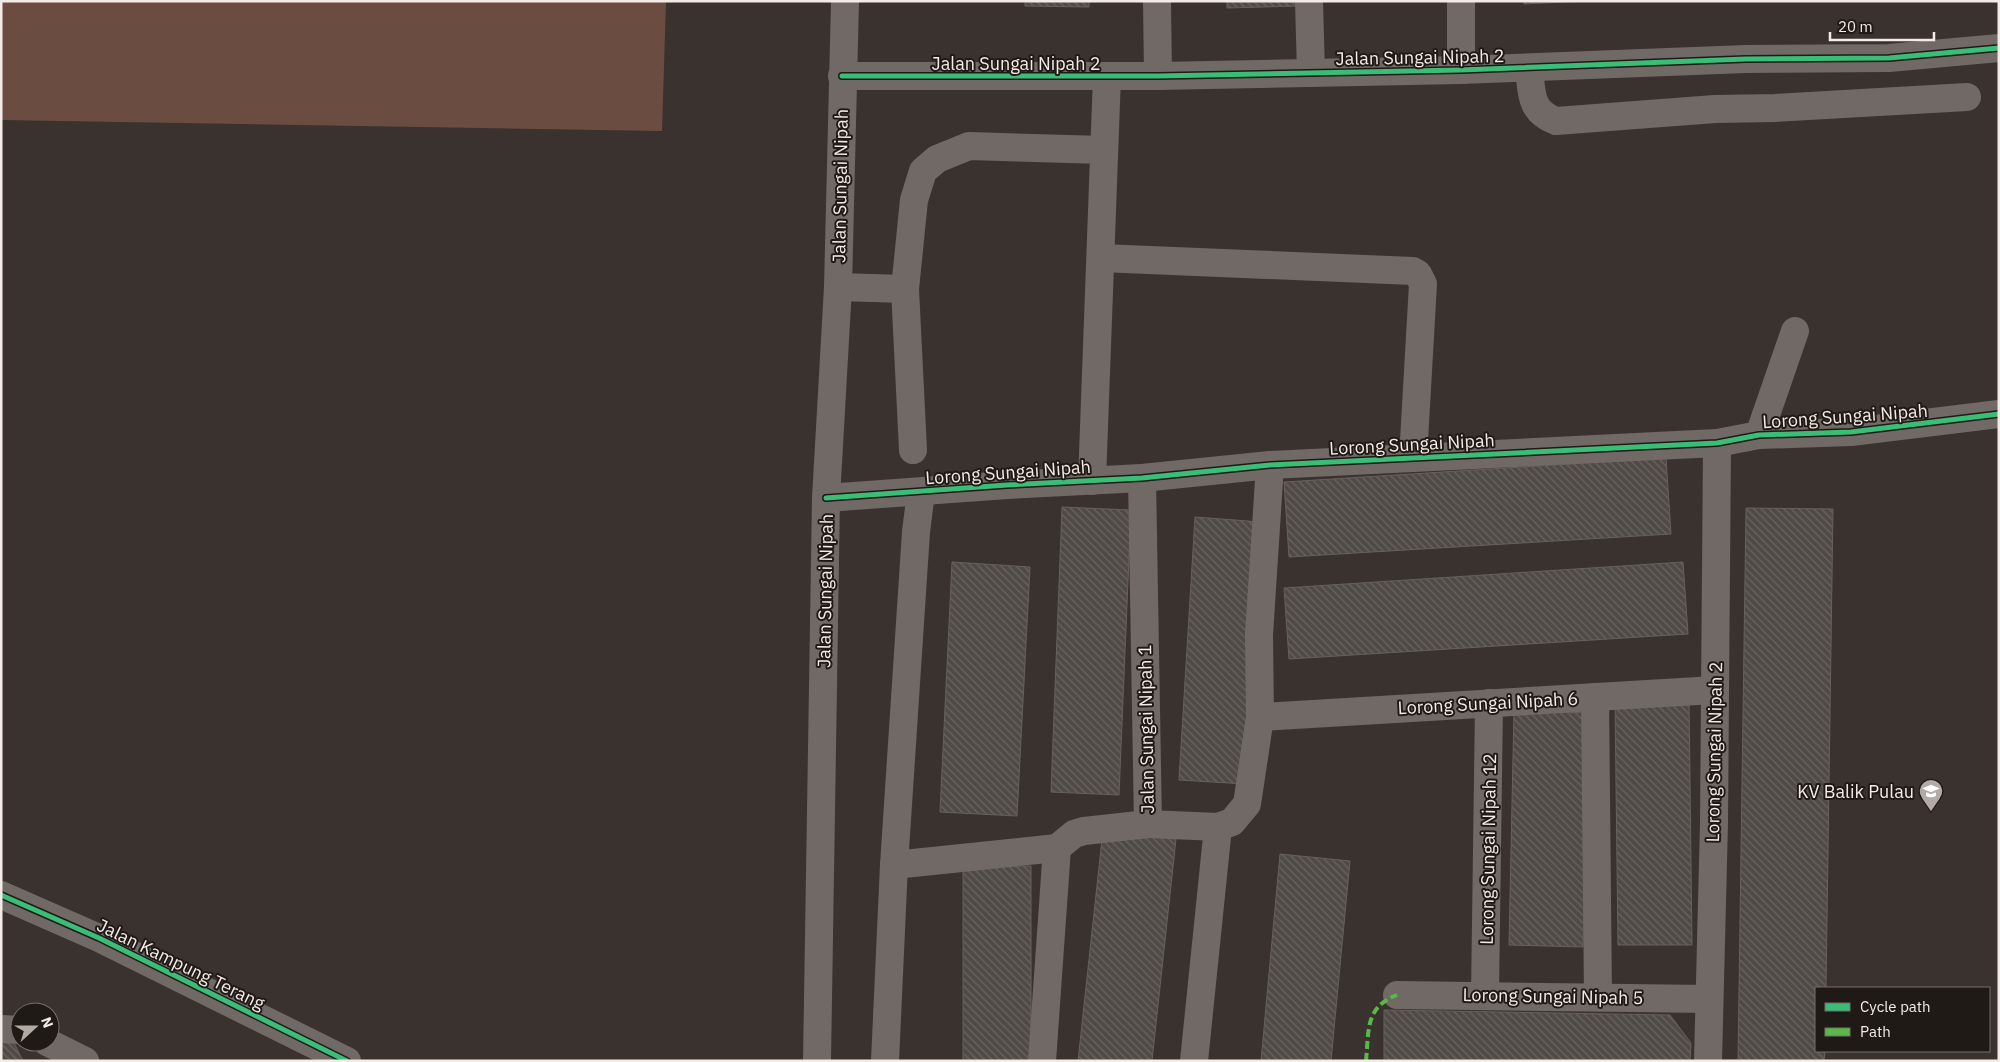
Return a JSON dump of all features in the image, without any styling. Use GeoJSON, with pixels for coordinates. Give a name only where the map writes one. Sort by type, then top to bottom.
{"type":"FeatureCollection","features":[{"type":"Feature","properties":{"kind":"main road","name":"Jalan Kampung Terang"},"geometry":{"type":"LineString","coordinates":[[1,895],[99,938],[347,1061]]}},
{"type":"Feature","properties":{"kind":"street","name":"Jalan Sungai Nipah"},"geometry":{"type":"LineString","coordinates":[[818,1061],[826,498],[838,287],[845,1]]}},
{"type":"Feature","properties":{"kind":"street"},"geometry":{"type":"LineString","coordinates":[[1157,1],[1158,76]]}},
{"type":"Feature","properties":{"kind":"street"},"geometry":{"type":"LineString","coordinates":[[1310,1],[1310,73]]}},
{"type":"Feature","properties":{"kind":"street"},"geometry":{"type":"LineString","coordinates":[[1461,1],[1461,70]]}},
{"type":"Feature","properties":{"kind":"street","name":"Jalan Sungai Nipah 2"},"geometry":{"type":"LineString","coordinates":[[842,76],[1158,76],[1461,70],[1746,58],[1888,58],[1999,48]]}},
{"type":"Feature","properties":{"kind":"street"},"geometry":{"type":"LineString","coordinates":[[1529,68],[1534,103],[1545,117],[1556,121],[1715,109],[1775,108],[1967,98]]}},
{"type":"Feature","properties":{"kind":"street"},"geometry":{"type":"LineString","coordinates":[[1092,481],[1108,76]]}},
{"type":"Feature","properties":{"kind":"street"},"geometry":{"type":"LineString","coordinates":[[913,450],[905,290],[914,200],[923,171],[937,159],[968,146],[1104,150]]}},
{"type":"Feature","properties":{"kind":"street"},"geometry":{"type":"LineString","coordinates":[[1100,258],[1413,271],[1418,274],[1423,284],[1413,458]]}},
{"type":"Feature","properties":{"kind":"street"},"geometry":{"type":"LineString","coordinates":[[838,287],[905,290]]}},
{"type":"Feature","properties":{"kind":"street"},"geometry":{"type":"LineString","coordinates":[[1759,435],[1795,331]]}},
{"type":"Feature","properties":{"kind":"street","name":"Lorong Sungai Nipah"},"geometry":{"type":"LineString","coordinates":[[826,498],[1142,478],[1270,465],[1717,443],[1759,435],[1851,432],[1999,414]]}},
{"type":"Feature","properties":{"kind":"street","name":"Lorong Sungai Nipah 2"},"geometry":{"type":"LineString","coordinates":[[1708,1061],[1715,690],[1717,443]]}},
{"type":"Feature","properties":{"kind":"street"},"geometry":{"type":"LineString","coordinates":[[1194,1061],[1218,827],[1232,822],[1247,804],[1260,717],[1259,635],[1270,465]]}},
{"type":"Feature","properties":{"kind":"street","name":"Jalan Sungai Nipah 1"},"geometry":{"type":"LineString","coordinates":[[1142,478],[1148,824],[1218,827]]}},
{"type":"Feature","properties":{"kind":"street"},"geometry":{"type":"LineString","coordinates":[[885,1061],[894,865],[916,532],[921,492]]}},
{"type":"Feature","properties":{"kind":"street","name":"Lorong Sungai Nipah 6"},"geometry":{"type":"LineString","coordinates":[[1260,717],[1715,690]]}},
{"type":"Feature","properties":{"kind":"street"},"geometry":{"type":"LineString","coordinates":[[1595,697],[1598,996]]}},
{"type":"Feature","properties":{"kind":"street","name":"Lorong Sungai Nipah 12"},"geometry":{"type":"LineString","coordinates":[[1485,995],[1489,703]]}},
{"type":"Feature","properties":{"kind":"street"},"geometry":{"type":"LineString","coordinates":[[894,865],[1057,848],[1079,832],[1148,824]]}},
{"type":"Feature","properties":{"kind":"street"},"geometry":{"type":"LineString","coordinates":[[1042,1061],[1057,848]]}},
{"type":"Feature","properties":{"kind":"street","name":"Lorong Sungai Nipah 5"},"geometry":{"type":"LineString","coordinates":[[1397,995],[1598,996],[1709,999]]}},
{"type":"Feature","properties":{"kind":"street"},"geometry":{"type":"LineString","coordinates":[[60,1048],[86,1061]]}},
{"type":"Feature","properties":{"kind":"shaded area"},"geometry":{"type":"Polygon","coordinates":[[[1,1],[666,1],[662,131],[1,120],[1,1]]]}},
{"type":"Feature","properties":{"kind":"building"},"geometry":{"type":"Polygon","coordinates":[[[1025,1],[1089,1],[1089,7],[1025,6],[1025,1]]]}},
{"type":"Feature","properties":{"kind":"building"},"geometry":{"type":"Polygon","coordinates":[[[1227,1],[1298,1],[1298,6],[1227,8],[1227,1]]]}},
{"type":"Feature","properties":{"kind":"building"},"geometry":{"type":"Polygon","coordinates":[[[1524,1],[1583,1],[1524,4],[1524,1]]]}},
{"type":"Feature","properties":{"kind":"building"},"geometry":{"type":"Polygon","coordinates":[[[1666,458],[1671,534],[1289,557],[1284,482],[1666,458]]]}},
{"type":"Feature","properties":{"kind":"building"},"geometry":{"type":"Polygon","coordinates":[[[1062,507],[1131,510],[1119,795],[1051,792],[1062,507]]]}},
{"type":"Feature","properties":{"kind":"building"},"geometry":{"type":"Polygon","coordinates":[[[1746,508],[1833,509],[1826,987],[1815,987],[1815,1052],[1825,1052],[1824,1061],[1738,1061],[1746,508]]]}},
{"type":"Feature","properties":{"kind":"building"},"geometry":{"type":"Polygon","coordinates":[[[1195,517],[1261,522],[1246,784],[1179,780],[1195,517]]]}},
{"type":"Feature","properties":{"kind":"building"},"geometry":{"type":"Polygon","coordinates":[[[952,562],[1030,567],[1017,816],[940,812],[952,562]]]}},
{"type":"Feature","properties":{"kind":"building"},"geometry":{"type":"Polygon","coordinates":[[[1683,562],[1688,634],[1289,659],[1284,588],[1683,562]]]}},
{"type":"Feature","properties":{"kind":"building"},"geometry":{"type":"Polygon","coordinates":[[[1689,699],[1692,945],[1618,945],[1615,700],[1689,699]]]}},
{"type":"Feature","properties":{"kind":"building"},"geometry":{"type":"Polygon","coordinates":[[[1514,710],[1588,713],[1583,947],[1509,945],[1514,710]]]}},
{"type":"Feature","properties":{"kind":"building"},"geometry":{"type":"Polygon","coordinates":[[[1103,830],[1176,839],[1152,1061],[1078,1061],[1103,830]]]}},
{"type":"Feature","properties":{"kind":"building"},"geometry":{"type":"Polygon","coordinates":[[[1280,854],[1350,861],[1331,1061],[1261,1061],[1280,854]]]}},
{"type":"Feature","properties":{"kind":"building"},"geometry":{"type":"Polygon","coordinates":[[[963,866],[1031,866],[1031,1061],[963,1061],[963,866]]]}},
{"type":"Feature","properties":{"kind":"building"},"geometry":{"type":"Polygon","coordinates":[[[1384,1010],[1670,1015],[1691,1043],[1690,1061],[1384,1061],[1384,1010]]]}},
{"type":"Feature","properties":{"kind":"building"},"geometry":{"type":"Polygon","coordinates":[[[7,1029],[10,1035],[10,1052],[18,1052],[23,1061],[1,1061],[1,1032],[7,1029]]]}},
{"type":"Feature","properties":{"kind":"marked path"},"geometry":{"type":"LineString","coordinates":[[1366,1061],[1369,1030],[1374,1013],[1379,1006],[1397,995]]}},
{"type":"Feature","properties":{"kind":"cycle path"},"geometry":{"type":"LineString","coordinates":[[842,76],[1158,76],[1461,70],[1746,59],[1889,58],[1999,48]]}},
{"type":"Feature","properties":{"kind":"cycle path"},"geometry":{"type":"LineString","coordinates":[[826,498],[1007,485],[1142,478],[1270,465],[1717,443],[1759,435],[1851,432],[1999,414]]}},
{"type":"Feature","properties":{"kind":"cycle path"},"geometry":{"type":"LineString","coordinates":[[1,895],[99,938],[347,1061]]}},
{"type":"Feature","properties":{"kind":"place","name":"KV Balik Pulau"},"geometry":{"type":"Point","coordinates":[1931,812]}}]}
